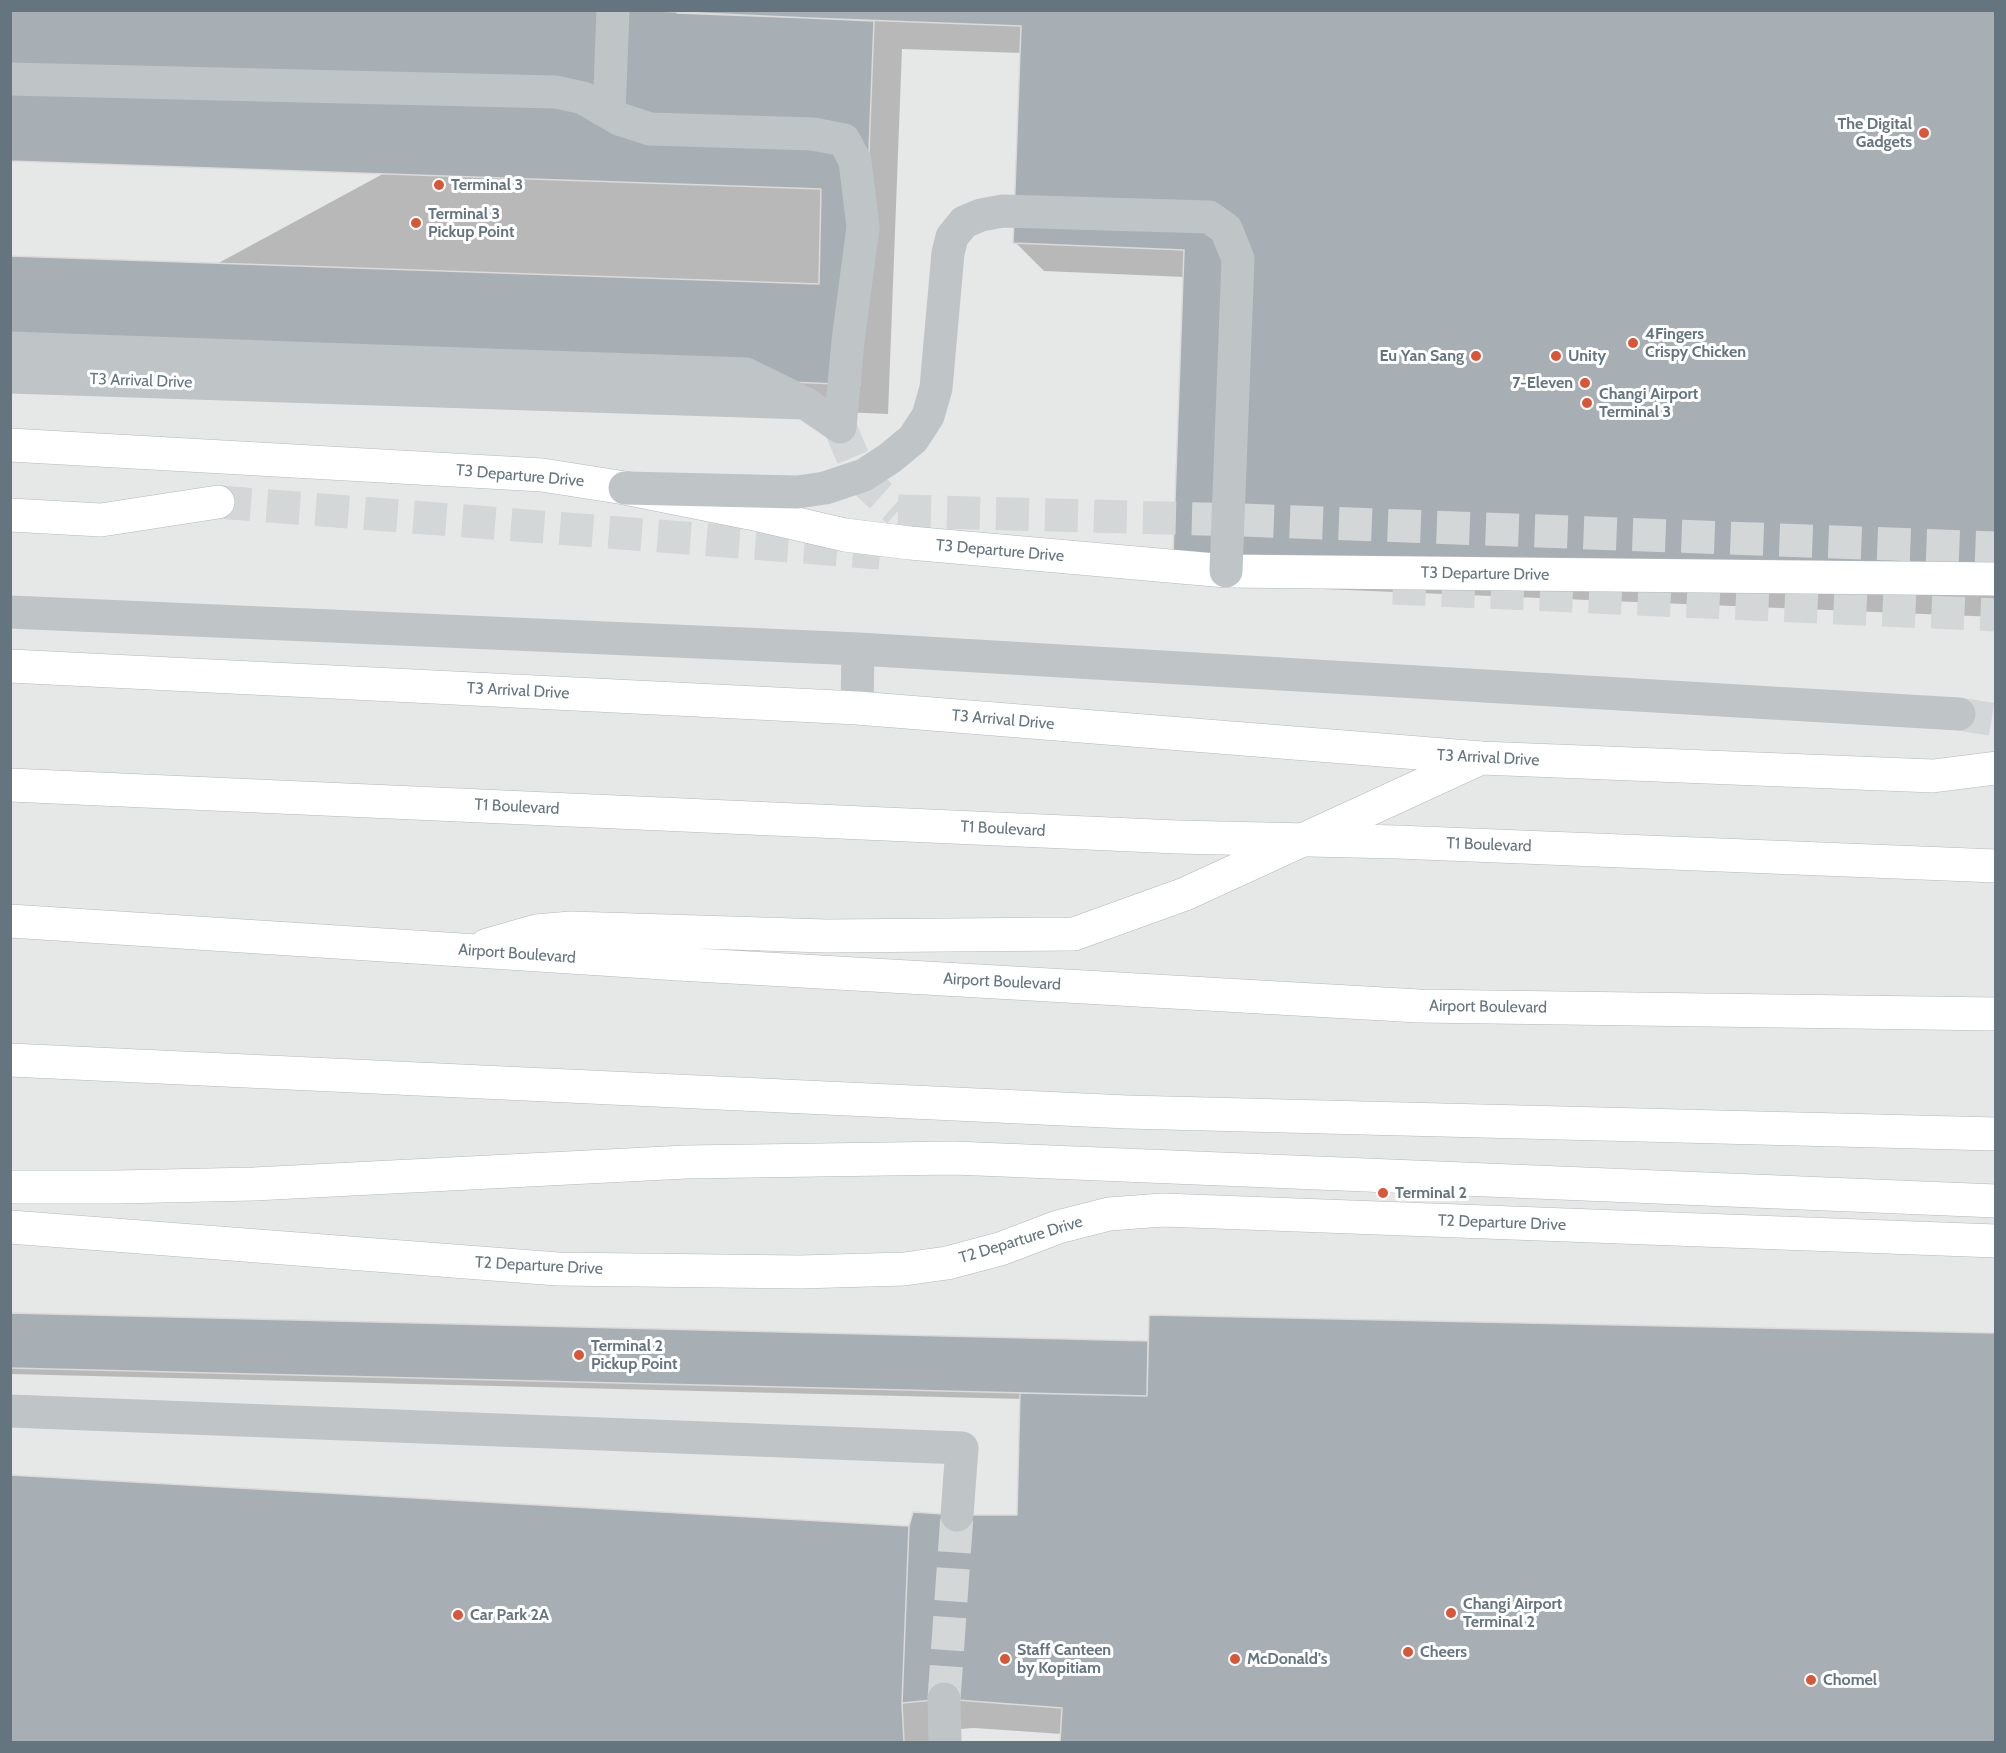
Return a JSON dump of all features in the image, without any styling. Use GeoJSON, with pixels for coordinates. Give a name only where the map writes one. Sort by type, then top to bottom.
{"type":"FeatureCollection","features":[{"type":"Feature","properties":{"kind":"main road","name":"T3 Departure Drive"},"geometry":{"type":"LineString","coordinates":[[10,445],[542,475],[625,488],[845,535],[910,543],[1226,571],[1995,579]]}},
{"type":"Feature","properties":{"kind":"main road"},"geometry":{"type":"LineString","coordinates":[[10,515],[101,520],[218,502]]}},
{"type":"Feature","properties":{"kind":"main road","name":"T3 Arrival Drive"},"geometry":{"type":"LineString","coordinates":[[10,666],[857,708],[1481,758],[1933,776],[1995,768]]}},
{"type":"Feature","properties":{"kind":"main road"},"geometry":{"type":"LineString","coordinates":[[465,951],[536,931],[571,928],[826,936],[1074,934],[1185,894],[1481,758]]}},
{"type":"Feature","properties":{"kind":"main road","name":"T1 Boulevard"},"geometry":{"type":"LineString","coordinates":[[10,785],[1165,837],[1397,842],[1995,866]]}},
{"type":"Feature","properties":{"kind":"main road","name":"Airport Boulevard"},"geometry":{"type":"LineString","coordinates":[[10,921],[465,951],[1419,1006],[1995,1014]]}},
{"type":"Feature","properties":{"kind":"main road"},"geometry":{"type":"LineString","coordinates":[[10,1060],[1126,1112],[1995,1134]]}},
{"type":"Feature","properties":{"kind":"main road"},"geometry":{"type":"LineString","coordinates":[[10,1187],[254,1184],[686,1162],[954,1158],[1995,1201]]}},
{"type":"Feature","properties":{"kind":"main road","name":"T2 Departure Drive"},"geometry":{"type":"LineString","coordinates":[[10,1227],[558,1269],[800,1272],[904,1269],[947,1263],[1000,1250],[1058,1227],[1109,1214],[1162,1210],[1995,1241]]}},
{"type":"Feature","properties":{"kind":"lane"},"geometry":{"type":"LineString","coordinates":[[609,113],[613,10]]}},
{"type":"Feature","properties":{"kind":"lane"},"geometry":{"type":"LineString","coordinates":[[10,79],[556,92],[583,98],[619,119],[650,129],[813,134],[844,140],[855,161],[862,226],[840,427],[804,403],[747,374],[10,348]]}},
{"type":"Feature","properties":{"kind":"lane"},"geometry":{"type":"LineString","coordinates":[[625,488],[797,492],[825,488],[864,475],[890,458],[913,439],[928,416],[936,388],[948,253],[952,237],[964,222],[981,215],[1003,211],[1209,217],[1226,229],[1238,259],[1226,571]]}},
{"type":"Feature","properties":{"kind":"lane","name":"T3 Arrival Drive"},"geometry":{"type":"LineString","coordinates":[[10,377],[804,403]]}},
{"type":"Feature","properties":{"kind":"lane"},"geometry":{"type":"LineString","coordinates":[[10,612],[858,649],[1959,714]]}},
{"type":"Feature","properties":{"kind":"lane"},"geometry":{"type":"LineString","coordinates":[[857,708],[858,649]]}},
{"type":"Feature","properties":{"kind":"lane"},"geometry":{"type":"LineString","coordinates":[[10,1411],[962,1448],[957,1515]]}},
{"type":"Feature","properties":{"kind":"lane"},"geometry":{"type":"LineString","coordinates":[[944,1700],[945,1743]]}},
{"type":"Feature","properties":{"kind":"shaded area"},"geometry":{"type":"Polygon","coordinates":[[[11,11],[1995,11],[1995,1742],[11,1742],[11,11]]]}},
{"type":"Feature","properties":{"kind":"building","name":"Terminal 3"},"geometry":{"type":"Polygon","coordinates":[[[10,10],[635,10],[874,21],[860,385],[10,349],[10,10]]]}},
{"type":"Feature","properties":{"kind":"building","name":"Changi Airport Terminal 3"},"geometry":{"type":"Polygon","coordinates":[[[677,10],[1996,10],[1996,590],[1173,556],[1184,250],[1013,243],[1021,26],[677,13],[677,10]]]}},
{"type":"Feature","properties":{"kind":"building","name":"Terminal 3 Pickup Point"},"geometry":{"type":"Polygon","coordinates":[[[10,161],[821,189],[819,284],[10,256],[10,161]]]}},
{"type":"Feature","properties":{"kind":"building","name":"Terminal 2 Pickup Point"},"geometry":{"type":"Polygon","coordinates":[[[10,1313],[1148,1341],[1147,1396],[10,1368],[10,1313]]]}},
{"type":"Feature","properties":{"kind":"building","name":"Changi Airport Terminal 2"},"geometry":{"type":"Polygon","coordinates":[[[1149,1315],[1996,1333],[1996,1742],[1060,1742],[1062,1708],[944,1699],[902,1703],[909,1526],[913,1512],[1017,1515],[1020,1393],[1147,1396],[1149,1315]]]}},
{"type":"Feature","properties":{"kind":"building","name":"Car Park 2A"},"geometry":{"type":"Polygon","coordinates":[[[10,1475],[909,1526],[902,1703],[904,1742],[10,1742],[10,1475]]]}},
{"type":"Feature","properties":{"kind":"tunnel"},"geometry":{"type":"LineString","coordinates":[[840,427],[862,479],[898,511]]}},
{"type":"Feature","properties":{"kind":"tunnel"},"geometry":{"type":"LineString","coordinates":[[218,502],[880,553]]}},
{"type":"Feature","properties":{"kind":"tunnel"},"geometry":{"type":"LineString","coordinates":[[898,511],[1243,520],[1996,548]]}},
{"type":"Feature","properties":{"kind":"tunnel"},"geometry":{"type":"LineString","coordinates":[[1393,588],[1996,615]]}},
{"type":"Feature","properties":{"kind":"tunnel"},"geometry":{"type":"LineString","coordinates":[[1959,714],[1996,720]]}},
{"type":"Feature","properties":{"kind":"tunnel"},"geometry":{"type":"LineString","coordinates":[[944,1699],[957,1515]]}},
{"type":"Feature","properties":{"kind":"place","name":"The Digital Gadgets"},"geometry":{"type":"Point","coordinates":[1924,133]}},
{"type":"Feature","properties":{"kind":"place","name":"Terminal 3"},"geometry":{"type":"Point","coordinates":[439,185]}},
{"type":"Feature","properties":{"kind":"place","name":"Terminal 3 Pickup Point"},"geometry":{"type":"Point","coordinates":[416,223]}},
{"type":"Feature","properties":{"kind":"place","name":"4Fingers Crispy Chicken"},"geometry":{"type":"Point","coordinates":[1633,343]}},
{"type":"Feature","properties":{"kind":"place","name":"Eu Yan Sang"},"geometry":{"type":"Point","coordinates":[1476,356]}},
{"type":"Feature","properties":{"kind":"place","name":"Unity"},"geometry":{"type":"Point","coordinates":[1556,356]}},
{"type":"Feature","properties":{"kind":"place","name":"7-Eleven"},"geometry":{"type":"Point","coordinates":[1585,383]}},
{"type":"Feature","properties":{"kind":"place","name":"Changi Airport Terminal 3"},"geometry":{"type":"Point","coordinates":[1587,403]}},
{"type":"Feature","properties":{"kind":"place","name":"Terminal 2"},"geometry":{"type":"Point","coordinates":[1383,1193]}},
{"type":"Feature","properties":{"kind":"place","name":"Terminal 2 Pickup Point"},"geometry":{"type":"Point","coordinates":[579,1355]}},
{"type":"Feature","properties":{"kind":"place","name":"Changi Airport Terminal 2"},"geometry":{"type":"Point","coordinates":[1451,1613]}},
{"type":"Feature","properties":{"kind":"place","name":"Car Park 2A"},"geometry":{"type":"Point","coordinates":[458,1615]}},
{"type":"Feature","properties":{"kind":"place","name":"Cheers"},"geometry":{"type":"Point","coordinates":[1408,1652]}},
{"type":"Feature","properties":{"kind":"place","name":"Staff Canteen by Kopitiam"},"geometry":{"type":"Point","coordinates":[1005,1659]}},
{"type":"Feature","properties":{"kind":"place","name":"McDonald's"},"geometry":{"type":"Point","coordinates":[1235,1659]}},
{"type":"Feature","properties":{"kind":"place","name":"Chomel"},"geometry":{"type":"Point","coordinates":[1811,1680]}}]}
